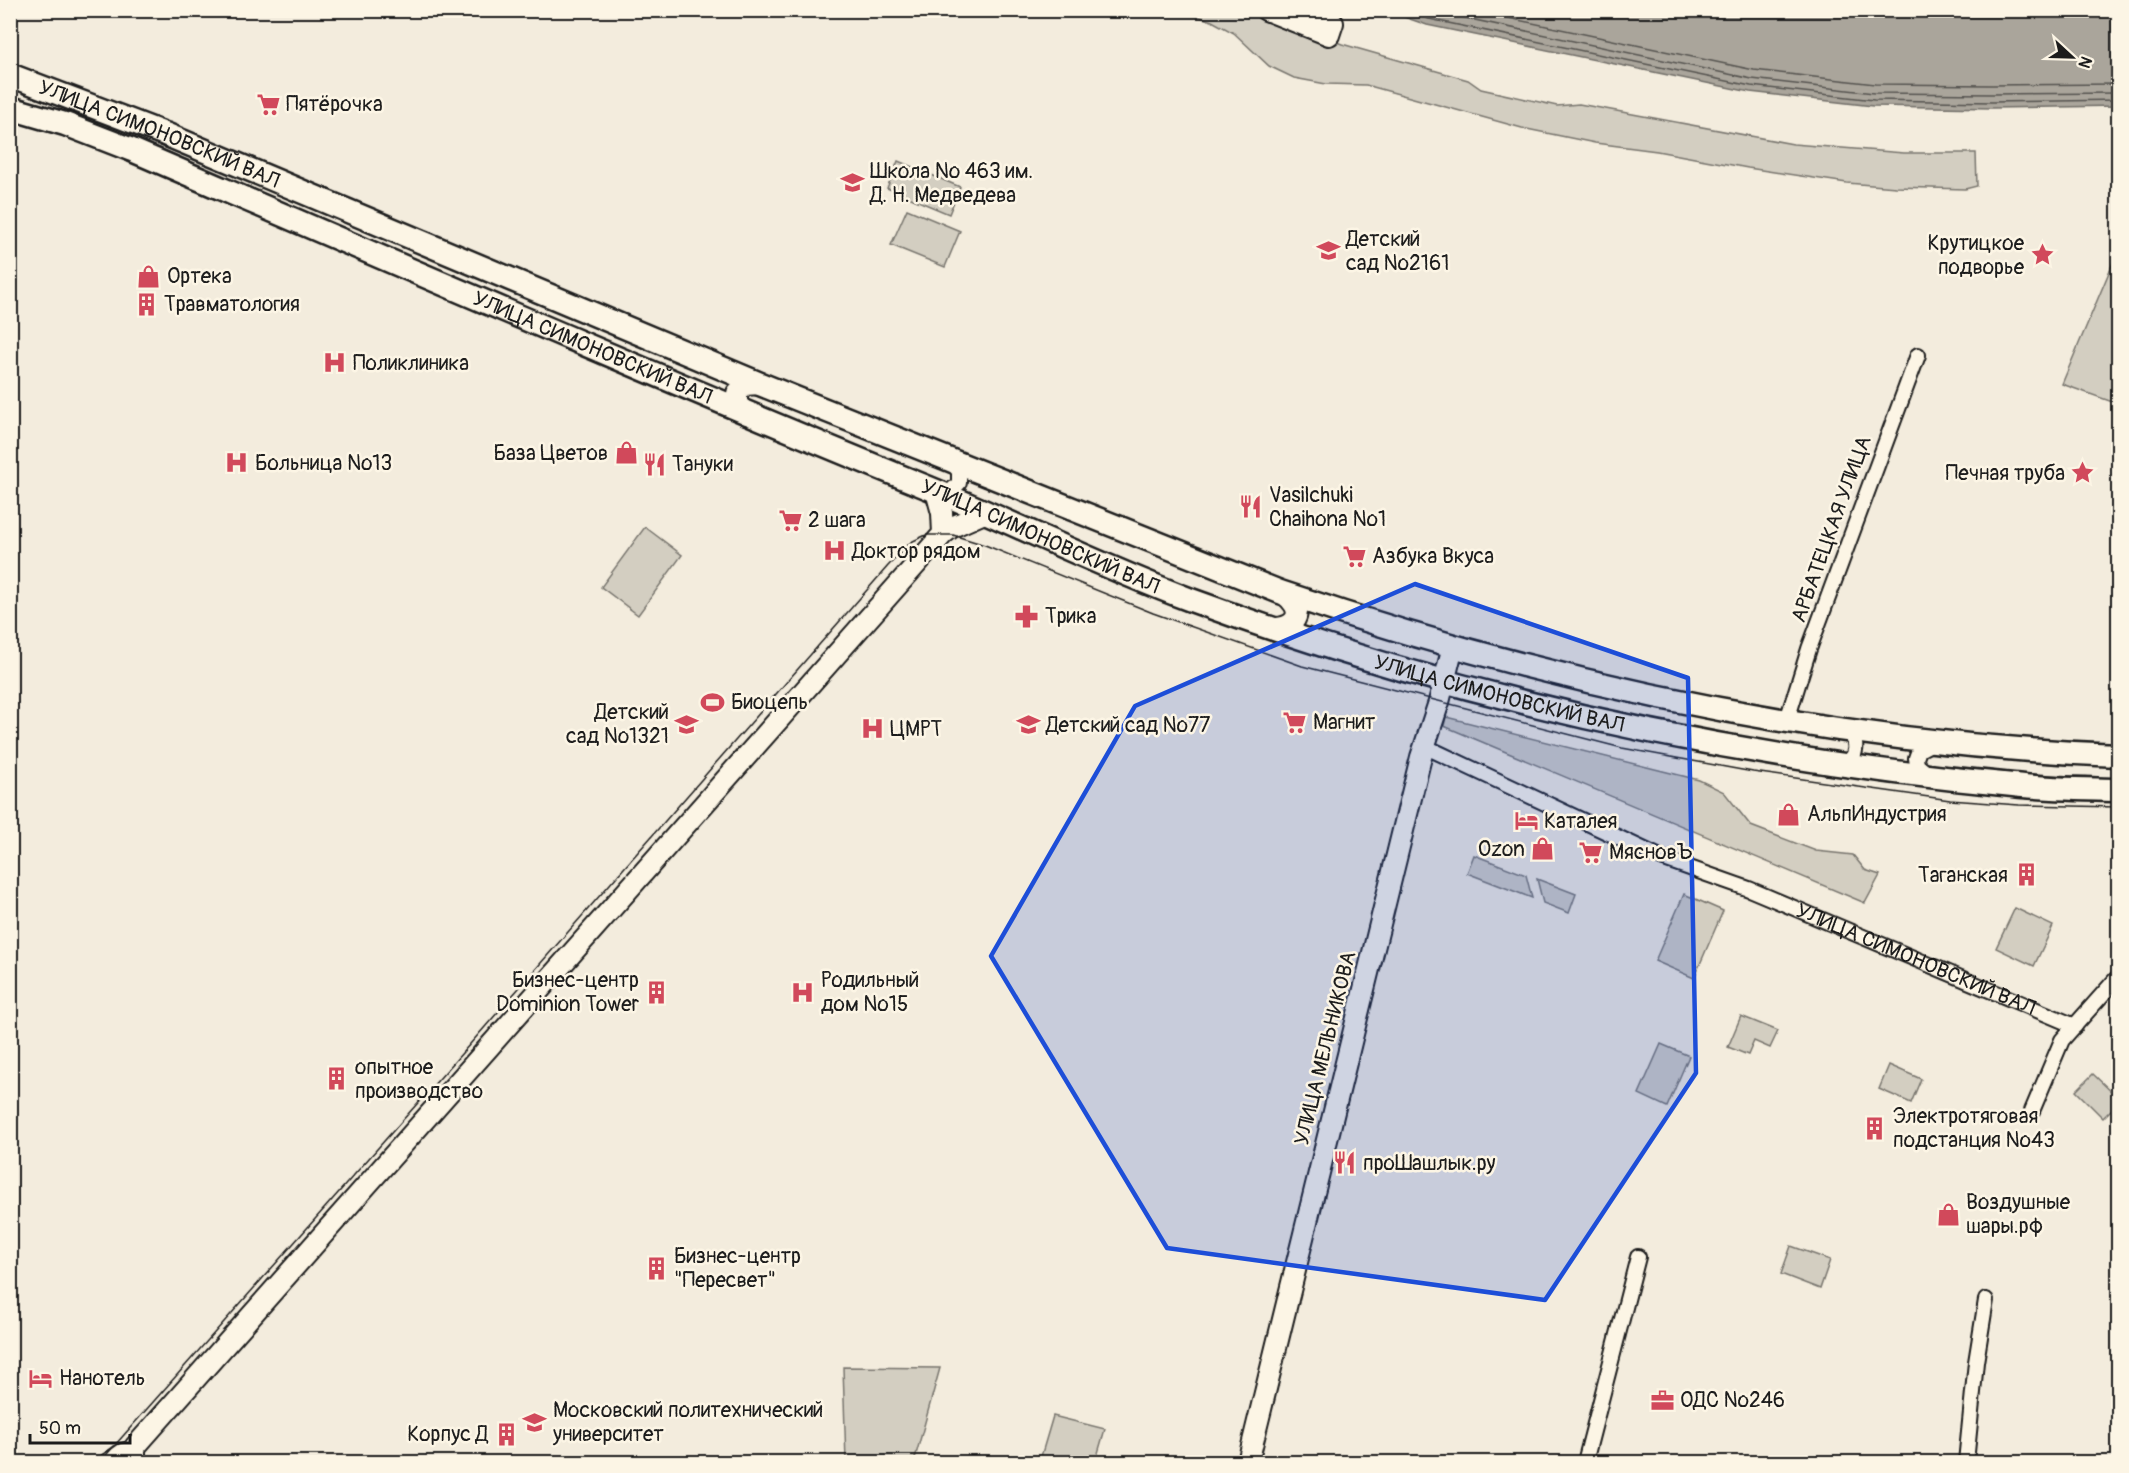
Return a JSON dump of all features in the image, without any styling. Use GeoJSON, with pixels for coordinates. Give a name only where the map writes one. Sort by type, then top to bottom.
{"type":"FeatureCollection","features":[{"type":"Feature","properties":{"kind":"main road","name":"УЛИЦА СИМОНОВСКИЙ ВАЛ"},"geometry":{"type":"LineString","coordinates":[[11,76],[165,134],[759,384],[1284,594],[1453,646],[1547,672],[1657,698],[1940,742],[2118,755]]}},
{"type":"Feature","properties":{"kind":"main road","name":"УЛИЦА СИМОНОВСКИЙ ВАЛ"},"geometry":{"type":"LineString","coordinates":[[10,108],[64,124],[132,150],[747,414],[936,491],[1187,598],[1394,667],[1650,731],[1752,751],[2019,786],[2118,790]]}},
{"type":"Feature","properties":{"kind":"street"},"geometry":{"type":"LineString","coordinates":[[1266,10],[1331,29],[1299,10]]}},
{"type":"Feature","properties":{"kind":"street","name":"АРБАТЕЦКАЯ УЛИЦА"},"geometry":{"type":"LineString","coordinates":[[1787,720],[1809,649],[1918,355]]}},
{"type":"Feature","properties":{"kind":"street"},"geometry":{"type":"LineString","coordinates":[[747,414],[737,404],[737,393],[745,385],[759,384]]}},
{"type":"Feature","properties":{"kind":"street"},"geometry":{"type":"LineString","coordinates":[[943,534],[942,513],[936,491],[950,492],[959,483],[959,471],[950,461]]}},
{"type":"Feature","properties":{"kind":"street"},"geometry":{"type":"LineString","coordinates":[[106,1462],[122,1451],[135,1455],[943,534],[952,527],[984,513]]}},
{"type":"Feature","properties":{"kind":"street"},"geometry":{"type":"LineString","coordinates":[[1273,627],[1284,628],[1295,619],[1296,607],[1293,600],[1284,594]]}},
{"type":"Feature","properties":{"kind":"street","name":"УЛИЦА МЕЛЬНИКОВА"},"geometry":{"type":"LineString","coordinates":[[1248,1462],[1424,746],[1445,681],[1453,646]]}},
{"type":"Feature","properties":{"kind":"street"},"geometry":{"type":"LineString","coordinates":[[1835,763],[1844,764],[1850,760],[1855,749],[1852,736],[1840,728]]}},
{"type":"Feature","properties":{"kind":"street"},"geometry":{"type":"LineString","coordinates":[[1937,777],[1922,770],[1917,765],[1916,758],[1919,750],[1924,746],[1940,742]]}},
{"type":"Feature","properties":{"kind":"street","name":"УЛИЦА СИМОНОВСКИЙ ВАЛ"},"geometry":{"type":"LineString","coordinates":[[1424,746],[1664,859],[1749,889],[2075,1026]]}},
{"type":"Feature","properties":{"kind":"street"},"geometry":{"type":"LineString","coordinates":[[2031,1111],[2062,1040],[2118,977]]}},
{"type":"Feature","properties":{"kind":"street"},"geometry":{"type":"LineString","coordinates":[[1585,1462],[1638,1257]]}},
{"type":"Feature","properties":{"kind":"street"},"geometry":{"type":"LineString","coordinates":[[1966,1462],[1976,1362],[1986,1299]]}},
{"type":"Feature","properties":{"kind":"highlighted area"},"geometry":{"type":"Polygon","coordinates":[[[1415,584],[1688,678],[1696,1073],[1545,1300],[1167,1248],[991,956],[1135,706],[1415,584]]]}},
{"type":"Feature","properties":{"kind":"shaded area"},"geometry":{"type":"Polygon","coordinates":[[[1182,11],[1254,11],[1342,44],[1468,80],[1481,89],[1557,106],[1579,104],[1793,144],[1904,153],[1976,153],[1977,186],[1965,189],[1896,187],[1847,183],[1748,168],[1657,151],[1595,143],[1522,128],[1366,85],[1326,84],[1294,78],[1269,66],[1234,33],[1212,21],[1182,11]]]}},
{"type":"Feature","properties":{"kind":"shaded area"},"geometry":{"type":"Polygon","coordinates":[[[898,161],[960,187],[949,214],[887,188],[898,161]]]}},
{"type":"Feature","properties":{"kind":"shaded area"},"geometry":{"type":"Polygon","coordinates":[[[907,209],[960,231],[945,267],[891,245],[907,209]]]}},
{"type":"Feature","properties":{"kind":"shaded area"},"geometry":{"type":"Polygon","coordinates":[[[2115,258],[2118,259],[2118,404],[2062,384],[2115,258]]]}},
{"type":"Feature","properties":{"kind":"shaded area"},"geometry":{"type":"Polygon","coordinates":[[[645,527],[682,555],[638,615],[601,587],[645,527]]]}},
{"type":"Feature","properties":{"kind":"shaded area"},"geometry":{"type":"Polygon","coordinates":[[[1446,717],[1699,780],[1724,792],[1751,826],[1816,851],[1853,855],[1865,870],[1880,875],[1865,903],[1444,726],[1446,717]]]}},
{"type":"Feature","properties":{"kind":"shaded area"},"geometry":{"type":"Polygon","coordinates":[[[1474,855],[1526,875],[1532,898],[1467,873],[1474,855]]]}},
{"type":"Feature","properties":{"kind":"shaded area"},"geometry":{"type":"Polygon","coordinates":[[[1537,879],[1576,894],[1569,913],[1543,903],[1537,879]]]}},
{"type":"Feature","properties":{"kind":"shaded area"},"geometry":{"type":"Polygon","coordinates":[[[1684,894],[1723,911],[1694,978],[1655,961],[1684,894]]]}},
{"type":"Feature","properties":{"kind":"shaded area"},"geometry":{"type":"Polygon","coordinates":[[[2015,908],[2053,926],[2034,966],[1996,948],[2015,908]]]}},
{"type":"Feature","properties":{"kind":"shaded area"},"geometry":{"type":"Polygon","coordinates":[[[1741,1016],[1778,1031],[1770,1048],[1754,1041],[1748,1055],[1728,1047],[1741,1016]]]}},
{"type":"Feature","properties":{"kind":"shaded area"},"geometry":{"type":"Polygon","coordinates":[[[1661,1044],[1689,1056],[1667,1107],[1639,1094],[1661,1044]]]}},
{"type":"Feature","properties":{"kind":"shaded area"},"geometry":{"type":"Polygon","coordinates":[[[1889,1065],[1921,1079],[1911,1103],[1879,1089],[1889,1065]]]}},
{"type":"Feature","properties":{"kind":"shaded area"},"geometry":{"type":"Polygon","coordinates":[[[2093,1074],[2118,1098],[2118,1103],[2103,1118],[2076,1091],[2093,1074]]]}},
{"type":"Feature","properties":{"kind":"shaded area"},"geometry":{"type":"Polygon","coordinates":[[[1791,1246],[1830,1260],[1820,1289],[1781,1274],[1791,1246]]]}},
{"type":"Feature","properties":{"kind":"shaded area"},"geometry":{"type":"Polygon","coordinates":[[[843,1367],[940,1368],[914,1462],[846,1462],[843,1367]]]}},
{"type":"Feature","properties":{"kind":"shaded area"},"geometry":{"type":"Polygon","coordinates":[[[1053,1416],[1105,1429],[1096,1460],[1040,1460],[1053,1416]]]}},
{"type":"Feature","properties":{"kind":"water"},"geometry":{"type":"Polygon","coordinates":[[[1387,11],[2118,11],[2118,106],[1992,108],[1873,106],[1750,92],[1427,25],[1387,11]]]}},
{"type":"Feature","properties":{"kind":"tram line"},"geometry":{"type":"LineString","coordinates":[[100,1462],[478,1035],[888,566],[911,542],[926,535],[953,535],[985,545],[1153,613],[1302,666],[1622,748],[1753,772],[1950,800],[2019,805],[2118,807]]}},
{"type":"Feature","properties":{"kind":"place","name":"Пятёрочка"},"geometry":{"type":"Point","coordinates":[268,104]}},
{"type":"Feature","properties":{"kind":"place","name":"Школа № 463 им. Д. Н. Медведева"},"geometry":{"type":"Point","coordinates":[852,183]}},
{"type":"Feature","properties":{"kind":"place","name":"Детский сад №2161"},"geometry":{"type":"Point","coordinates":[1328,251]}},
{"type":"Feature","properties":{"kind":"place","name":"Крутицкое подворье"},"geometry":{"type":"Point","coordinates":[2042,255]}},
{"type":"Feature","properties":{"kind":"place","name":"Ортека"},"geometry":{"type":"Point","coordinates":[149,276]}},
{"type":"Feature","properties":{"kind":"place","name":"Травматология"},"geometry":{"type":"Point","coordinates":[146,304]}},
{"type":"Feature","properties":{"kind":"place","name":"Поликлиника"},"geometry":{"type":"Point","coordinates":[335,363]}},
{"type":"Feature","properties":{"kind":"place","name":"База Цветов"},"geometry":{"type":"Point","coordinates":[626,453]}},
{"type":"Feature","properties":{"kind":"place","name":"Больница №13"},"geometry":{"type":"Point","coordinates":[237,463]}},
{"type":"Feature","properties":{"kind":"place","name":"Тануки"},"geometry":{"type":"Point","coordinates":[654,464]}},
{"type":"Feature","properties":{"kind":"place","name":"Печная труба"},"geometry":{"type":"Point","coordinates":[2083,473]}},
{"type":"Feature","properties":{"kind":"place","name":"Vasilchuki Chaihona №1"},"geometry":{"type":"Point","coordinates":[1251,507]}},
{"type":"Feature","properties":{"kind":"place","name":"2 шага"},"geometry":{"type":"Point","coordinates":[790,520]}},
{"type":"Feature","properties":{"kind":"place","name":"Доктор рядом"},"geometry":{"type":"Point","coordinates":[834,551]}},
{"type":"Feature","properties":{"kind":"place","name":"Азбука Вкуса"},"geometry":{"type":"Point","coordinates":[1354,556]}},
{"type":"Feature","properties":{"kind":"place","name":"Трика"},"geometry":{"type":"Point","coordinates":[1027,616]}},
{"type":"Feature","properties":{"kind":"place","name":"Биоцепь"},"geometry":{"type":"Point","coordinates":[713,702]}},
{"type":"Feature","properties":{"kind":"place","name":"Магнит"},"geometry":{"type":"Point","coordinates":[1295,722]}},
{"type":"Feature","properties":{"kind":"place","name":"Детский сад №1321"},"geometry":{"type":"Point","coordinates":[687,724]}},
{"type":"Feature","properties":{"kind":"place","name":"Детский сад №77"},"geometry":{"type":"Point","coordinates":[1028,725]}},
{"type":"Feature","properties":{"kind":"place","name":"ЦМРТ"},"geometry":{"type":"Point","coordinates":[872,729]}},
{"type":"Feature","properties":{"kind":"place","name":"АльпИндустрия"},"geometry":{"type":"Point","coordinates":[1789,814]}},
{"type":"Feature","properties":{"kind":"place","name":"Каталея"},"geometry":{"type":"Point","coordinates":[1526,821]}},
{"type":"Feature","properties":{"kind":"place","name":"Ozon"},"geometry":{"type":"Point","coordinates":[1543,849]}},
{"type":"Feature","properties":{"kind":"place","name":"МясновЪ"},"geometry":{"type":"Point","coordinates":[1591,852]}},
{"type":"Feature","properties":{"kind":"place","name":"Таганская"},"geometry":{"type":"Point","coordinates":[2026,875]}},
{"type":"Feature","properties":{"kind":"place","name":"Бизнес-центр Dominion Tower"},"geometry":{"type":"Point","coordinates":[657,992]}},
{"type":"Feature","properties":{"kind":"place","name":"Родильный дом №15"},"geometry":{"type":"Point","coordinates":[803,992]}},
{"type":"Feature","properties":{"kind":"place","name":"опытное производство"},"geometry":{"type":"Point","coordinates":[337,1079]}},
{"type":"Feature","properties":{"kind":"place","name":"Электротяговая подстанция №43"},"geometry":{"type":"Point","coordinates":[1875,1128]}},
{"type":"Feature","properties":{"kind":"place","name":"проШашлык.ру"},"geometry":{"type":"Point","coordinates":[1345,1163]}},
{"type":"Feature","properties":{"kind":"place","name":"Воздушные шары.рф"},"geometry":{"type":"Point","coordinates":[1948,1214]}},
{"type":"Feature","properties":{"kind":"place","name":"Бизнес-центр \"Пересвет\""},"geometry":{"type":"Point","coordinates":[656,1268]}},
{"type":"Feature","properties":{"kind":"place","name":"Нанотель"},"geometry":{"type":"Point","coordinates":[41,1378]}},
{"type":"Feature","properties":{"kind":"place","name":"ОДС №246"},"geometry":{"type":"Point","coordinates":[1662,1400]}},
{"type":"Feature","properties":{"kind":"place","name":"Московский политехнический университет"},"geometry":{"type":"Point","coordinates":[535,1422]}},
{"type":"Feature","properties":{"kind":"place","name":"Корпус Д"},"geometry":{"type":"Point","coordinates":[506,1434]}}]}
